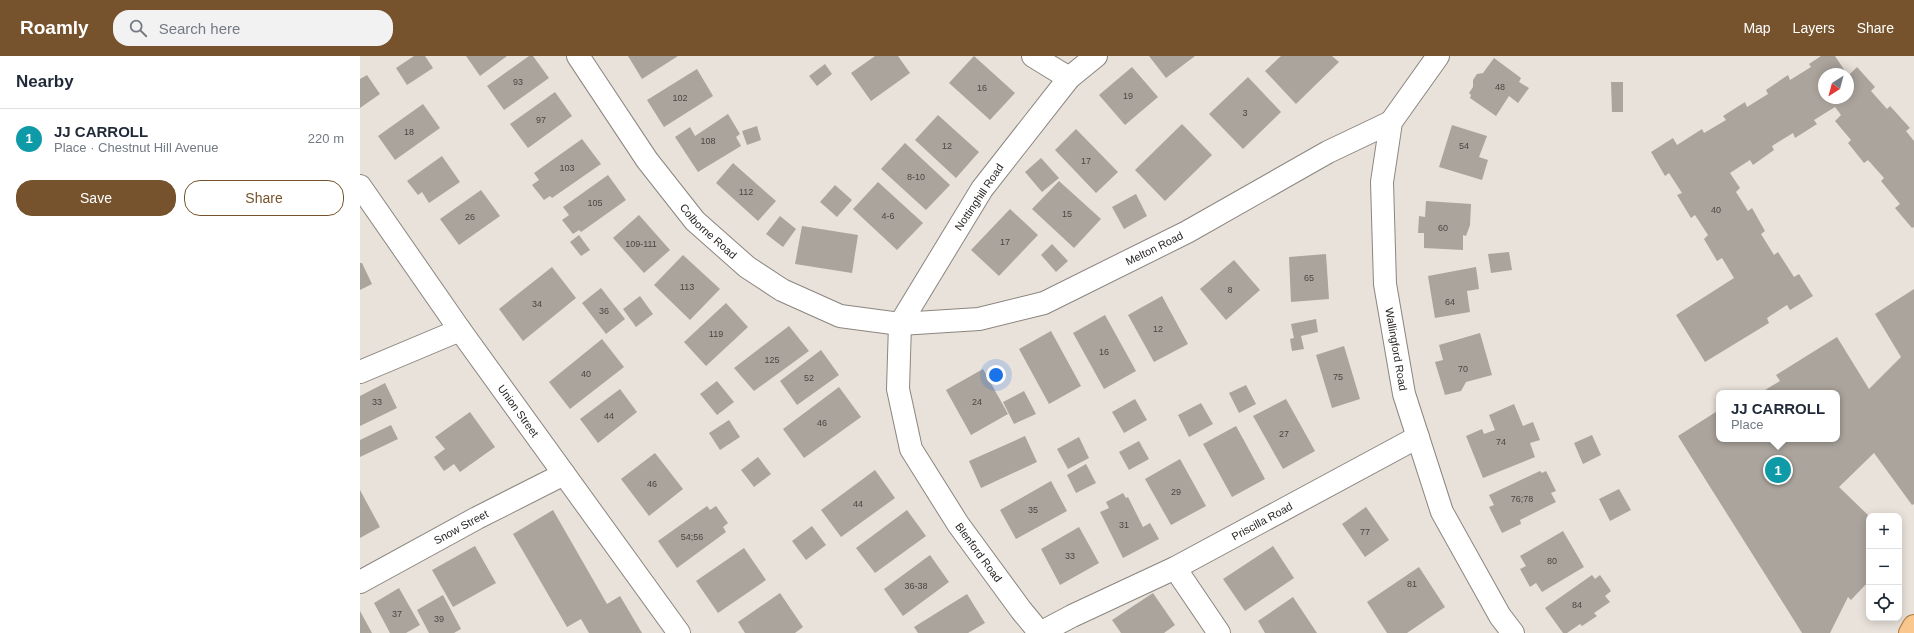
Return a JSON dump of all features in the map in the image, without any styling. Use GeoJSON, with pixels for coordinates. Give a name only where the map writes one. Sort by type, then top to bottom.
{"type":"FeatureCollection","features":[{"type":"Feature","properties":{"kind":"main road"},"geometry":{"type":"LineString","coordinates":[[1910,633],[1914,626]]}},
{"type":"Feature","properties":{"kind":"street","name":"Colborne Road"},"geometry":{"type":"LineString","coordinates":[[578,56],[647,160],[695,221],[747,267],[782,290],[840,316],[900,324]]}},
{"type":"Feature","properties":{"kind":"street"},"geometry":{"type":"LineString","coordinates":[[1033,56],[1069,78]]}},
{"type":"Feature","properties":{"kind":"street","name":"Nottinghill Road"},"geometry":{"type":"LineString","coordinates":[[900,324],[982,189],[1069,78],[1096,56]]}},
{"type":"Feature","properties":{"kind":"street","name":"Wallingford Road"},"geometry":{"type":"LineString","coordinates":[[1438,56],[1391,122],[1382,182],[1385,284],[1404,394],[1442,512],[1500,616],[1513,633]]}},
{"type":"Feature","properties":{"kind":"street","name":"Melton Road"},"geometry":{"type":"LineString","coordinates":[[900,324],[979,319],[1044,303],[1187,232],[1328,152],[1391,122]]}},
{"type":"Feature","properties":{"kind":"street","name":"Union Street"},"geometry":{"type":"LineString","coordinates":[[360,186],[460,330],[679,633]]}},
{"type":"Feature","properties":{"kind":"street","name":"Blenford Road"},"geometry":{"type":"LineString","coordinates":[[900,324],[898,389],[911,449],[958,524],[1021,610],[1040,633],[1072,616],[1175,568]]}},
{"type":"Feature","properties":{"kind":"street"},"geometry":{"type":"LineString","coordinates":[[360,372],[460,330]]}},
{"type":"Feature","properties":{"kind":"street","name":"Priscilla Road"},"geometry":{"type":"LineString","coordinates":[[1175,568],[1418,437]]}},
{"type":"Feature","properties":{"kind":"street","name":"Snow Street"},"geometry":{"type":"LineString","coordinates":[[360,582],[477,518],[564,474]]}},
{"type":"Feature","properties":{"kind":"street"},"geometry":{"type":"LineString","coordinates":[[1175,568],[1219,633]]}},
{"type":"Feature","properties":{"kind":"building"},"geometry":{"type":"Polygon","coordinates":[[[414,56],[425,56],[433,68],[407,85],[396,68],[414,56]]]}},
{"type":"Feature","properties":{"kind":"building"},"geometry":{"type":"Polygon","coordinates":[[[466,56],[507,56],[480,76],[466,56]]]}},
{"type":"Feature","properties":{"kind":"building"},"geometry":{"type":"Polygon","coordinates":[[[529,56],[533,56],[549,78],[504,110],[487,86],[529,56]]]}},
{"type":"Feature","properties":{"kind":"building"},"geometry":{"type":"Polygon","coordinates":[[[628,56],[678,56],[642,79],[628,56]]]}},
{"type":"Feature","properties":{"kind":"building"},"geometry":{"type":"Polygon","coordinates":[[[875,56],[898,56],[910,73],[871,101],[851,73],[875,56]]]}},
{"type":"Feature","properties":{"kind":"building"},"geometry":{"type":"Polygon","coordinates":[[[974,56],[1015,93],[990,120],[949,83],[974,56]]]}},
{"type":"Feature","properties":{"kind":"building"},"geometry":{"type":"Polygon","coordinates":[[[1149,56],[1195,56],[1166,78],[1149,56]]]}},
{"type":"Feature","properties":{"kind":"building"},"geometry":{"type":"Polygon","coordinates":[[[1281,56],[1332,56],[1339,62],[1296,104],[1265,71],[1281,56]]]}},
{"type":"Feature","properties":{"kind":"building"},"geometry":{"type":"Polygon","coordinates":[[[1821,56],[1835,56],[1843,68],[1818,68],[1818,104],[1854,104],[1854,70],[1857,67],[1875,87],[1871,91],[1887,109],[1890,106],[1910,128],[1906,131],[1914,141],[1914,227],[1912,228],[1895,208],[1900,204],[1881,181],[1884,178],[1868,160],[1864,163],[1848,143],[1851,140],[1835,121],[1841,115],[1835,107],[1814,120],[1817,124],[1795,138],[1793,133],[1772,146],[1774,150],[1753,165],[1750,160],[1730,173],[1740,188],[1736,192],[1748,211],[1752,208],[1765,231],[1761,234],[1774,255],[1778,252],[1794,277],[1799,274],[1813,296],[1790,310],[1787,305],[1767,318],[1769,323],[1705,362],[1676,315],[1734,278],[1722,258],[1717,261],[1704,239],[1708,235],[1695,215],[1691,218],[1677,195],[1682,193],[1669,173],[1665,176],[1651,152],[1673,138],[1677,145],[1702,129],[1704,133],[1726,120],[1723,116],[1745,102],[1747,107],[1768,94],[1766,90],[1788,75],[1790,80],[1811,67],[1809,64],[1821,56]]]}},
{"type":"Feature","properties":{"kind":"building"},"geometry":{"type":"Polygon","coordinates":[[[1494,58],[1521,78],[1519,82],[1529,88],[1518,103],[1509,96],[1496,116],[1470,98],[1471,95],[1469,93],[1473,87],[1473,80],[1477,74],[1483,73],[1494,58]]]}},
{"type":"Feature","properties":{"kind":"building"},"geometry":{"type":"Polygon","coordinates":[[[825,64],[832,74],[817,86],[809,76],[825,64]]]}},
{"type":"Feature","properties":{"kind":"building"},"geometry":{"type":"Polygon","coordinates":[[[1132,67],[1158,97],[1125,125],[1099,95],[1132,67]]]}},
{"type":"Feature","properties":{"kind":"building"},"geometry":{"type":"Polygon","coordinates":[[[697,69],[713,96],[664,127],[647,100],[697,69]]]}},
{"type":"Feature","properties":{"kind":"building"},"geometry":{"type":"Polygon","coordinates":[[[367,75],[380,94],[360,108],[360,79],[367,75]]]}},
{"type":"Feature","properties":{"kind":"building"},"geometry":{"type":"Polygon","coordinates":[[[1248,77],[1281,112],[1243,149],[1209,114],[1248,77]]]}},
{"type":"Feature","properties":{"kind":"building"},"geometry":{"type":"Polygon","coordinates":[[[1611,82],[1623,82],[1623,112],[1612,112],[1611,82]]]}},
{"type":"Feature","properties":{"kind":"building"},"geometry":{"type":"Polygon","coordinates":[[[555,92],[572,116],[528,148],[510,124],[555,92]]]}},
{"type":"Feature","properties":{"kind":"building"},"geometry":{"type":"Polygon","coordinates":[[[423,104],[440,128],[395,160],[378,136],[423,104]]]}},
{"type":"Feature","properties":{"kind":"building"},"geometry":{"type":"Polygon","coordinates":[[[728,114],[740,134],[736,137],[741,146],[698,172],[675,137],[690,127],[695,136],[728,114]]]}},
{"type":"Feature","properties":{"kind":"building"},"geometry":{"type":"Polygon","coordinates":[[[938,115],[979,152],[956,178],[915,140],[938,115]]]}},
{"type":"Feature","properties":{"kind":"building"},"geometry":{"type":"Polygon","coordinates":[[[1182,124],[1212,155],[1165,201],[1135,170],[1182,124]]]}},
{"type":"Feature","properties":{"kind":"building"},"geometry":{"type":"Polygon","coordinates":[[[1452,125],[1487,136],[1479,157],[1488,160],[1482,180],[1439,167],[1452,125]]]}},
{"type":"Feature","properties":{"kind":"building"},"geometry":{"type":"Polygon","coordinates":[[[757,126],[761,140],[747,145],[742,131],[757,126]]]}},
{"type":"Feature","properties":{"kind":"building"},"geometry":{"type":"Polygon","coordinates":[[[1076,129],[1118,172],[1096,193],[1055,150],[1076,129]]]}},
{"type":"Feature","properties":{"kind":"building"},"geometry":{"type":"Polygon","coordinates":[[[582,139],[601,164],[552,198],[550,196],[544,200],[532,185],[539,180],[534,173],[582,139]]]}},
{"type":"Feature","properties":{"kind":"building"},"geometry":{"type":"Polygon","coordinates":[[[905,143],[950,185],[926,210],[881,169],[905,143]]]}},
{"type":"Feature","properties":{"kind":"building"},"geometry":{"type":"Polygon","coordinates":[[[442,156],[460,182],[429,203],[422,192],[418,195],[407,181],[442,156]]]}},
{"type":"Feature","properties":{"kind":"building"},"geometry":{"type":"Polygon","coordinates":[[[1041,158],[1059,178],[1042,192],[1025,172],[1041,158]]]}},
{"type":"Feature","properties":{"kind":"building"},"geometry":{"type":"Polygon","coordinates":[[[733,163],[776,201],[758,221],[716,183],[733,163]]]}},
{"type":"Feature","properties":{"kind":"building"},"geometry":{"type":"Polygon","coordinates":[[[608,175],[626,200],[581,232],[579,230],[573,234],[562,220],[569,215],[563,207],[608,175]]]}},
{"type":"Feature","properties":{"kind":"building"},"geometry":{"type":"Polygon","coordinates":[[[1059,181],[1101,219],[1074,248],[1032,209],[1059,181]]]}},
{"type":"Feature","properties":{"kind":"building"},"geometry":{"type":"Polygon","coordinates":[[[878,182],[923,223],[897,250],[853,209],[878,182]]]}},
{"type":"Feature","properties":{"kind":"building"},"geometry":{"type":"Polygon","coordinates":[[[835,185],[852,200],[837,217],[820,202],[835,185]]]}},
{"type":"Feature","properties":{"kind":"building"},"geometry":{"type":"Polygon","coordinates":[[[481,190],[500,216],[459,245],[440,219],[481,190]]]}},
{"type":"Feature","properties":{"kind":"building"},"geometry":{"type":"Polygon","coordinates":[[[1136,194],[1147,216],[1124,229],[1112,207],[1136,194]]]}},
{"type":"Feature","properties":{"kind":"building"},"geometry":{"type":"Polygon","coordinates":[[[1426,201],[1471,204],[1470,225],[1466,236],[1463,235],[1463,250],[1424,248],[1424,233],[1418,233],[1419,216],[1425,217],[1426,201]]]}},
{"type":"Feature","properties":{"kind":"building"},"geometry":{"type":"Polygon","coordinates":[[[1010,209],[1038,235],[999,276],[971,250],[1010,209]]]}},
{"type":"Feature","properties":{"kind":"building"},"geometry":{"type":"Polygon","coordinates":[[[639,215],[670,250],[644,273],[613,238],[639,215]]]}},
{"type":"Feature","properties":{"kind":"building"},"geometry":{"type":"Polygon","coordinates":[[[780,216],[796,229],[783,247],[766,234],[780,216]]]}},
{"type":"Feature","properties":{"kind":"building"},"geometry":{"type":"Polygon","coordinates":[[[802,226],[858,235],[852,273],[795,264],[802,226]]]}},
{"type":"Feature","properties":{"kind":"building"},"geometry":{"type":"Polygon","coordinates":[[[579,235],[590,250],[581,256],[570,242],[579,235]]]}},
{"type":"Feature","properties":{"kind":"building"},"geometry":{"type":"Polygon","coordinates":[[[1052,244],[1068,261],[1056,272],[1041,255],[1052,244]]]}},
{"type":"Feature","properties":{"kind":"building"},"geometry":{"type":"Polygon","coordinates":[[[1509,252],[1512,270],[1491,273],[1488,254],[1509,252]]]}},
{"type":"Feature","properties":{"kind":"building"},"geometry":{"type":"Polygon","coordinates":[[[1326,254],[1329,299],[1291,302],[1289,257],[1326,254]]]}},
{"type":"Feature","properties":{"kind":"building"},"geometry":{"type":"Polygon","coordinates":[[[683,255],[720,289],[690,320],[654,285],[683,255]]]}},
{"type":"Feature","properties":{"kind":"building"},"geometry":{"type":"Polygon","coordinates":[[[1234,260],[1260,290],[1226,320],[1200,289],[1234,260]]]}},
{"type":"Feature","properties":{"kind":"building"},"geometry":{"type":"Polygon","coordinates":[[[360,263],[362,263],[372,284],[360,290],[360,263]]]}},
{"type":"Feature","properties":{"kind":"building"},"geometry":{"type":"Polygon","coordinates":[[[552,267],[576,298],[523,341],[499,309],[552,267]]]}},
{"type":"Feature","properties":{"kind":"building"},"geometry":{"type":"Polygon","coordinates":[[[1476,267],[1479,289],[1467,291],[1470,312],[1435,318],[1428,276],[1476,267]]]}},
{"type":"Feature","properties":{"kind":"building"},"geometry":{"type":"Polygon","coordinates":[[[601,288],[625,319],[606,334],[582,303],[601,288]]]}},
{"type":"Feature","properties":{"kind":"building"},"geometry":{"type":"Polygon","coordinates":[[[1914,289],[1914,504],[1912,505],[1874,453],[1839,487],[1866,513],[1866,584],[1851,600],[1848,597],[1830,633],[1802,633],[1678,436],[1716,412],[1716,442],[1840,442],[1840,390],[1765,390],[1780,381],[1776,375],[1837,337],[1869,389],[1901,357],[1875,314],[1914,289]]]}},
{"type":"Feature","properties":{"kind":"building"},"geometry":{"type":"Polygon","coordinates":[[[640,296],[653,314],[636,327],[623,309],[640,296]]]}},
{"type":"Feature","properties":{"kind":"building"},"geometry":{"type":"Polygon","coordinates":[[[1162,296],[1188,344],[1154,362],[1128,315],[1162,296]]]}},
{"type":"Feature","properties":{"kind":"building"},"geometry":{"type":"Polygon","coordinates":[[[726,303],[748,327],[706,366],[684,342],[726,303]]]}},
{"type":"Feature","properties":{"kind":"building"},"geometry":{"type":"Polygon","coordinates":[[[1105,315],[1136,371],[1104,389],[1073,333],[1105,315]]]}},
{"type":"Feature","properties":{"kind":"building"},"geometry":{"type":"Polygon","coordinates":[[[1316,319],[1318,332],[1301,336],[1304,349],[1292,351],[1290,339],[1294,338],[1291,324],[1316,319]]]}},
{"type":"Feature","properties":{"kind":"building"},"geometry":{"type":"Polygon","coordinates":[[[789,326],[809,351],[754,391],[734,368],[789,326]]]}},
{"type":"Feature","properties":{"kind":"building"},"geometry":{"type":"Polygon","coordinates":[[[1051,331],[1081,386],[1049,404],[1019,349],[1051,331]]]}},
{"type":"Feature","properties":{"kind":"building"},"geometry":{"type":"Polygon","coordinates":[[[1480,333],[1492,375],[1466,382],[1461,391],[1445,395],[1435,362],[1443,360],[1439,345],[1480,333]]]}},
{"type":"Feature","properties":{"kind":"building"},"geometry":{"type":"Polygon","coordinates":[[[602,339],[624,367],[570,409],[549,382],[602,339]]]}},
{"type":"Feature","properties":{"kind":"building"},"geometry":{"type":"Polygon","coordinates":[[[1344,346],[1360,399],[1332,408],[1316,355],[1344,346]]]}},
{"type":"Feature","properties":{"kind":"building"},"geometry":{"type":"Polygon","coordinates":[[[821,350],[839,375],[797,405],[780,381],[821,350]]]}},
{"type":"Feature","properties":{"kind":"building"},"geometry":{"type":"Polygon","coordinates":[[[983,369],[1008,414],[971,435],[946,390],[983,369]]]}},
{"type":"Feature","properties":{"kind":"building"},"geometry":{"type":"Polygon","coordinates":[[[717,381],[734,402],[717,415],[700,394],[717,381]]]}},
{"type":"Feature","properties":{"kind":"building"},"geometry":{"type":"Polygon","coordinates":[[[385,383],[397,408],[360,426],[360,396],[385,383]]]}},
{"type":"Feature","properties":{"kind":"building"},"geometry":{"type":"Polygon","coordinates":[[[1246,385],[1256,404],[1239,413],[1229,393],[1246,385]]]}},
{"type":"Feature","properties":{"kind":"building"},"geometry":{"type":"Polygon","coordinates":[[[839,387],[861,417],[804,458],[783,429],[839,387]]]}},
{"type":"Feature","properties":{"kind":"building"},"geometry":{"type":"Polygon","coordinates":[[[620,389],[637,412],[598,443],[580,419],[620,389]]]}},
{"type":"Feature","properties":{"kind":"building"},"geometry":{"type":"Polygon","coordinates":[[[1024,391],[1036,414],[1014,424],[1003,402],[1024,391]]]}},
{"type":"Feature","properties":{"kind":"building"},"geometry":{"type":"Polygon","coordinates":[[[1135,399],[1147,420],[1124,433],[1112,412],[1135,399]]]}},
{"type":"Feature","properties":{"kind":"building"},"geometry":{"type":"Polygon","coordinates":[[[1286,399],[1315,451],[1283,469],[1253,416],[1286,399]]]}},
{"type":"Feature","properties":{"kind":"building"},"geometry":{"type":"Polygon","coordinates":[[[1201,403],[1213,424],[1189,437],[1178,415],[1201,403]]]}},
{"type":"Feature","properties":{"kind":"building"},"geometry":{"type":"Polygon","coordinates":[[[1514,404],[1523,426],[1533,422],[1540,440],[1530,443],[1535,457],[1483,478],[1466,436],[1482,429],[1484,434],[1495,430],[1489,415],[1514,404]]]}},
{"type":"Feature","properties":{"kind":"building"},"geometry":{"type":"Polygon","coordinates":[[[470,412],[495,447],[460,472],[454,464],[444,471],[434,457],[445,449],[435,437],[470,412]]]}},
{"type":"Feature","properties":{"kind":"building"},"geometry":{"type":"Polygon","coordinates":[[[729,420],[740,437],[720,450],[709,433],[729,420]]]}},
{"type":"Feature","properties":{"kind":"building"},"geometry":{"type":"Polygon","coordinates":[[[391,425],[398,439],[360,457],[360,440],[391,425]]]}},
{"type":"Feature","properties":{"kind":"building"},"geometry":{"type":"Polygon","coordinates":[[[1236,426],[1265,479],[1232,497],[1203,444],[1236,426]]]}},
{"type":"Feature","properties":{"kind":"building"},"geometry":{"type":"Polygon","coordinates":[[[1592,435],[1601,455],[1583,464],[1574,443],[1592,435]]]}},
{"type":"Feature","properties":{"kind":"building"},"geometry":{"type":"Polygon","coordinates":[[[1025,436],[1037,462],[981,488],[969,461],[1025,436]]]}},
{"type":"Feature","properties":{"kind":"building"},"geometry":{"type":"Polygon","coordinates":[[[1079,437],[1089,458],[1068,469],[1057,449],[1079,437]]]}},
{"type":"Feature","properties":{"kind":"building"},"geometry":{"type":"Polygon","coordinates":[[[1139,441],[1149,459],[1129,470],[1119,452],[1139,441]]]}},
{"type":"Feature","properties":{"kind":"building"},"geometry":{"type":"Polygon","coordinates":[[[655,453],[683,489],[649,516],[621,479],[655,453]]]}},
{"type":"Feature","properties":{"kind":"building"},"geometry":{"type":"Polygon","coordinates":[[[758,457],[771,474],[754,487],[741,470],[758,457]]]}},
{"type":"Feature","properties":{"kind":"building"},"geometry":{"type":"Polygon","coordinates":[[[1180,459],[1206,506],[1171,525],[1145,479],[1180,459]]]}},
{"type":"Feature","properties":{"kind":"building"},"geometry":{"type":"Polygon","coordinates":[[[1086,464],[1096,483],[1076,493],[1067,475],[1086,464]]]}},
{"type":"Feature","properties":{"kind":"building"},"geometry":{"type":"Polygon","coordinates":[[[875,470],[895,498],[841,537],[821,510],[875,470]]]}},
{"type":"Feature","properties":{"kind":"building"},"geometry":{"type":"Polygon","coordinates":[[[1540,471],[1542,473],[1546,471],[1556,491],[1551,493],[1556,502],[1520,520],[1521,524],[1502,533],[1489,507],[1494,505],[1489,495],[1540,471]]]}},
{"type":"Feature","properties":{"kind":"building"},"geometry":{"type":"Polygon","coordinates":[[[1051,481],[1067,511],[1016,539],[1000,510],[1051,481]]]}},
{"type":"Feature","properties":{"kind":"building"},"geometry":{"type":"Polygon","coordinates":[[[1619,489],[1631,510],[1610,521],[1599,499],[1619,489]]]}},
{"type":"Feature","properties":{"kind":"building"},"geometry":{"type":"Polygon","coordinates":[[[360,490],[380,527],[360,538],[360,490]]]}},
{"type":"Feature","properties":{"kind":"building"},"geometry":{"type":"Polygon","coordinates":[[[1123,493],[1126,498],[1128,497],[1143,527],[1150,523],[1159,539],[1123,558],[1100,512],[1109,508],[1106,502],[1123,493]]]}},
{"type":"Feature","properties":{"kind":"building"},"geometry":{"type":"Polygon","coordinates":[[[707,506],[710,510],[716,506],[728,523],[723,527],[726,532],[677,568],[658,541],[707,506]]]}},
{"type":"Feature","properties":{"kind":"building"},"geometry":{"type":"Polygon","coordinates":[[[1366,507],[1389,540],[1365,557],[1342,524],[1366,507]]]}},
{"type":"Feature","properties":{"kind":"building"},"geometry":{"type":"Polygon","coordinates":[[[553,510],[607,604],[620,596],[642,633],[589,633],[581,619],[567,627],[513,534],[553,510]]]}},
{"type":"Feature","properties":{"kind":"building"},"geometry":{"type":"Polygon","coordinates":[[[907,510],[926,536],[875,573],[856,548],[907,510]]]}},
{"type":"Feature","properties":{"kind":"building"},"geometry":{"type":"Polygon","coordinates":[[[812,526],[826,545],[806,560],[792,541],[812,526]]]}},
{"type":"Feature","properties":{"kind":"building"},"geometry":{"type":"Polygon","coordinates":[[[1079,527],[1099,563],[1060,585],[1041,549],[1079,527]]]}},
{"type":"Feature","properties":{"kind":"building"},"geometry":{"type":"Polygon","coordinates":[[[1563,531],[1584,567],[1542,592],[1536,583],[1530,587],[1520,569],[1526,566],[1520,556],[1563,531]]]}},
{"type":"Feature","properties":{"kind":"building"},"geometry":{"type":"Polygon","coordinates":[[[475,546],[496,583],[453,607],[432,570],[475,546]]]}},
{"type":"Feature","properties":{"kind":"building"},"geometry":{"type":"Polygon","coordinates":[[[1273,546],[1294,578],[1245,611],[1223,579],[1273,546]]]}},
{"type":"Feature","properties":{"kind":"building"},"geometry":{"type":"Polygon","coordinates":[[[744,548],[766,580],[718,613],[696,581],[744,548]]]}},
{"type":"Feature","properties":{"kind":"building"},"geometry":{"type":"Polygon","coordinates":[[[930,555],[949,582],[903,616],[884,589],[930,555]]]}},
{"type":"Feature","properties":{"kind":"building"},"geometry":{"type":"Polygon","coordinates":[[[1419,567],[1445,607],[1407,633],[1387,633],[1367,602],[1419,567]]]}},
{"type":"Feature","properties":{"kind":"building"},"geometry":{"type":"Polygon","coordinates":[[[1592,575],[1595,579],[1600,575],[1611,591],[1605,596],[1610,602],[1594,613],[1597,616],[1582,626],[1580,624],[1567,633],[1563,633],[1545,608],[1592,575]]]}},
{"type":"Feature","properties":{"kind":"building"},"geometry":{"type":"Polygon","coordinates":[[[399,588],[420,625],[406,633],[390,633],[374,603],[399,588]]]}},
{"type":"Feature","properties":{"kind":"building"},"geometry":{"type":"Polygon","coordinates":[[[780,593],[803,627],[795,633],[745,633],[738,622],[780,593]]]}},
{"type":"Feature","properties":{"kind":"building"},"geometry":{"type":"Polygon","coordinates":[[[1153,593],[1175,625],[1164,633],[1121,633],[1112,620],[1153,593]]]}},
{"type":"Feature","properties":{"kind":"building"},"geometry":{"type":"Polygon","coordinates":[[[967,594],[985,623],[968,633],[918,633],[914,627],[967,594]]]}},
{"type":"Feature","properties":{"kind":"building"},"geometry":{"type":"Polygon","coordinates":[[[443,595],[461,629],[454,633],[429,633],[417,610],[443,595]]]}},
{"type":"Feature","properties":{"kind":"building"},"geometry":{"type":"Polygon","coordinates":[[[1293,597],[1317,633],[1265,633],[1258,621],[1293,597]]]}},
{"type":"Feature","properties":{"kind":"building"},"geometry":{"type":"Polygon","coordinates":[[[360,611],[372,633],[360,633],[360,611]]]}},
{"type":"Feature","properties":{"kind":"place","name":"JJ CARROLL"},"geometry":{"type":"Point","coordinates":[1778,470]}}]}
